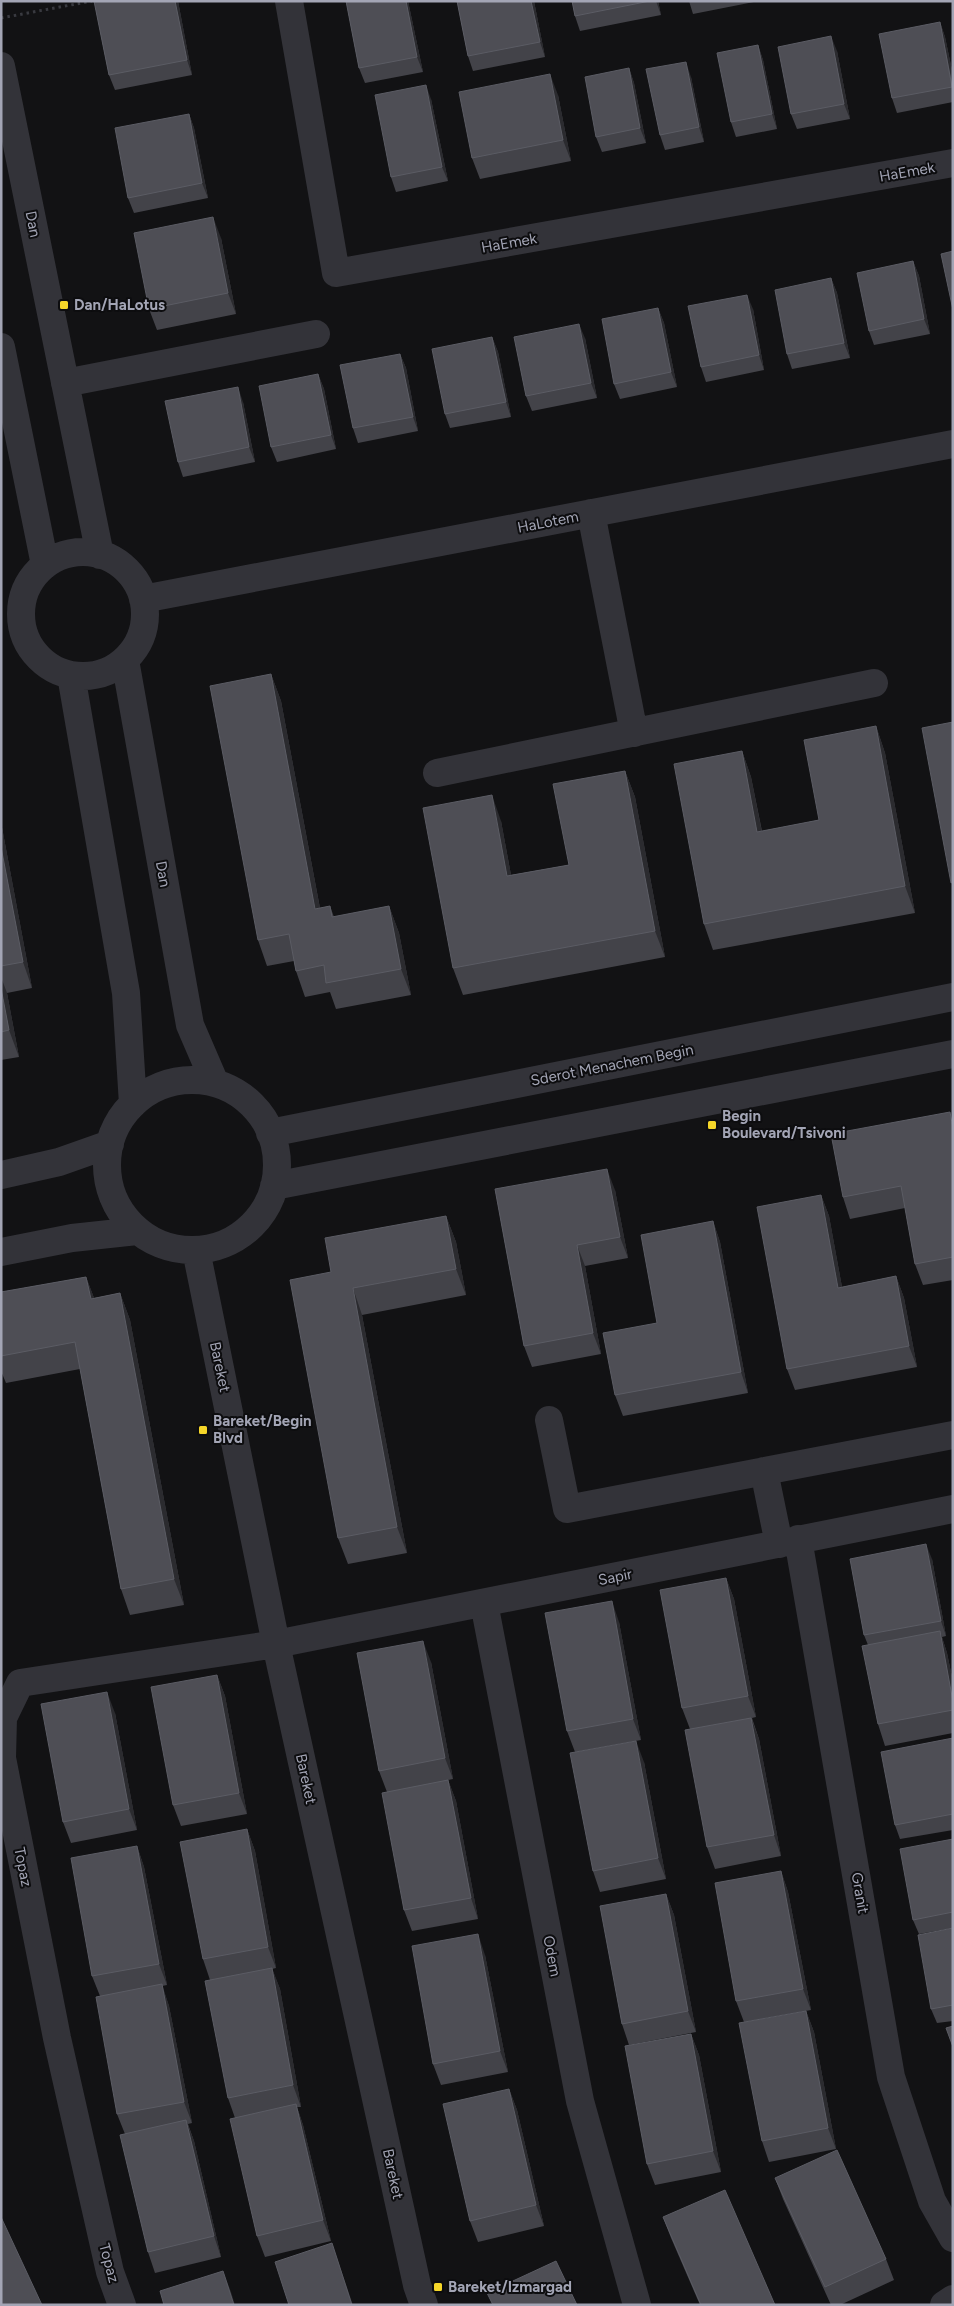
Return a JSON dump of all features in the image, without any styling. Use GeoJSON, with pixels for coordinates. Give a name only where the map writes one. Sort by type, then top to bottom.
{"type":"FeatureCollection","features":[{"type":"Feature","properties":{"kind":"street","name":"HaEmek"},"geometry":{"type":"LineString","coordinates":[[288,1],[336,273],[953,163]]}},
{"type":"Feature","properties":{"kind":"street","name":"Dan"},"geometry":{"type":"LineString","coordinates":[[1,66],[100,554]]}},
{"type":"Feature","properties":{"kind":"street"},"geometry":{"type":"LineString","coordinates":[[65,383],[316,334]]}},
{"type":"Feature","properties":{"kind":"street"},"geometry":{"type":"LineString","coordinates":[[1,346],[45,564]]}},
{"type":"Feature","properties":{"kind":"street","name":"HaLotem"},"geometry":{"type":"LineString","coordinates":[[143,599],[953,444]]}},
{"type":"Feature","properties":{"kind":"street"},"geometry":{"type":"LineString","coordinates":[[591,513],[634,733]]}},
{"type":"Feature","properties":{"kind":"street"},"geometry":{"type":"LineString","coordinates":[[92,552],[100,554],[113,559],[128,571],[139,587],[145,606],[144,626],[137,645],[125,660],[109,671],[90,676],[70,675],[52,668],[35,654],[25,636],[12,628],[20,615],[24,593],[35,574],[45,564],[71,553],[92,552]]}},
{"type":"Feature","properties":{"kind":"street","name":"Dan"},"geometry":{"type":"LineString","coordinates":[[125,660],[190,1026],[215,1083]]}},
{"type":"Feature","properties":{"kind":"street"},"geometry":{"type":"LineString","coordinates":[[70,675],[126,993],[133,1104]]}},
{"type":"Feature","properties":{"kind":"street"},"geometry":{"type":"LineString","coordinates":[[437,773],[874,683]]}},
{"type":"Feature","properties":{"kind":"street","name":"Sderot Menachem Begin"},"geometry":{"type":"LineString","coordinates":[[270,1133],[953,997]]}},
{"type":"Feature","properties":{"kind":"street"},"geometry":{"type":"LineString","coordinates":[[274,1186],[953,1054]]}},
{"type":"Feature","properties":{"kind":"street"},"geometry":{"type":"LineString","coordinates":[[193,1080],[215,1083],[238,1094],[257,1111],[270,1133],[277,1159],[274,1186],[264,1211],[246,1231],[223,1245],[196,1250],[175,1249],[155,1242],[137,1230],[121,1213],[111,1191],[107,1168],[110,1144],[119,1122],[133,1104],[151,1091],[171,1082],[193,1080]]}},
{"type":"Feature","properties":{"kind":"street"},"geometry":{"type":"LineString","coordinates":[[1,1175],[59,1162],[110,1144]]}},
{"type":"Feature","properties":{"kind":"street"},"geometry":{"type":"LineString","coordinates":[[1,1252],[72,1238],[137,1230]]}},
{"type":"Feature","properties":{"kind":"street","name":"Bareket"},"geometry":{"type":"LineString","coordinates":[[196,1250],[276,1644],[417,2285],[424,2305]]}},
{"type":"Feature","properties":{"kind":"street"},"geometry":{"type":"LineString","coordinates":[[549,1420],[567,1509],[953,1435]]}},
{"type":"Feature","properties":{"kind":"street","name":"Granit"},"geometry":{"type":"LineString","coordinates":[[764,1471],[788,1542],[891,2077],[932,2202],[953,2238]]}},
{"type":"Feature","properties":{"kind":"street","name":"Sapir"},"geometry":{"type":"LineString","coordinates":[[276,1644],[953,1508]]}},
{"type":"Feature","properties":{"kind":"street","name":"Odem"},"geometry":{"type":"LineString","coordinates":[[484,1603],[580,2101],[637,2305]]}},
{"type":"Feature","properties":{"kind":"street","name":"Topaz"},"geometry":{"type":"LineString","coordinates":[[122,2305],[110,2272],[56,2038],[2,1758],[5,1705],[20,1683],[276,1644]]}},
{"type":"Feature","properties":{"kind":"street"},"geometry":{"type":"LineString","coordinates":[[944,2305],[953,2299]]}},
{"type":"Feature","properties":{"kind":"path"},"geometry":{"type":"LineString","coordinates":[[1,18],[92,1]]}},
{"type":"Feature","properties":{"kind":"building"},"geometry":{"type":"Polygon","coordinates":[[[94,1],[175,1],[187,60],[109,75],[94,1]]]}},
{"type":"Feature","properties":{"kind":"building"},"geometry":{"type":"Polygon","coordinates":[[[346,1],[406,1],[417,57],[359,68],[346,1]]]}},
{"type":"Feature","properties":{"kind":"building"},"geometry":{"type":"Polygon","coordinates":[[[457,1],[531,1],[540,42],[468,56],[457,1]]]}},
{"type":"Feature","properties":{"kind":"building"},"geometry":{"type":"Polygon","coordinates":[[[572,1],[650,1],[575,16],[572,1]]]}},
{"type":"Feature","properties":{"kind":"building"},"geometry":{"type":"Polygon","coordinates":[[[940,22],[952,87],[892,98],[879,34],[940,22]]]}},
{"type":"Feature","properties":{"kind":"building"},"geometry":{"type":"Polygon","coordinates":[[[831,36],[844,104],[791,114],[778,47],[831,36]]]}},
{"type":"Feature","properties":{"kind":"building"},"geometry":{"type":"Polygon","coordinates":[[[758,45],[772,114],[731,122],[717,53],[758,45]]]}},
{"type":"Feature","properties":{"kind":"building"},"geometry":{"type":"Polygon","coordinates":[[[686,62],[699,127],[660,135],[646,69],[686,62]]]}},
{"type":"Feature","properties":{"kind":"building"},"geometry":{"type":"Polygon","coordinates":[[[629,68],[640,128],[596,137],[585,77],[629,68]]]}},
{"type":"Feature","properties":{"kind":"building"},"geometry":{"type":"Polygon","coordinates":[[[550,74],[563,140],[472,158],[459,92],[550,74]]]}},
{"type":"Feature","properties":{"kind":"building"},"geometry":{"type":"Polygon","coordinates":[[[426,85],[442,167],[391,177],[375,95],[426,85]]]}},
{"type":"Feature","properties":{"kind":"building"},"geometry":{"type":"Polygon","coordinates":[[[189,114],[202,183],[128,198],[115,128],[189,114]]]}},
{"type":"Feature","properties":{"kind":"building"},"geometry":{"type":"Polygon","coordinates":[[[213,217],[228,293],[149,309],[134,233],[213,217]]]}},
{"type":"Feature","properties":{"kind":"building"},"geometry":{"type":"Polygon","coordinates":[[[953,251],[953,310],[941,254],[953,251]]]}},
{"type":"Feature","properties":{"kind":"building"},"geometry":{"type":"Polygon","coordinates":[[[913,261],[924,319],[869,331],[857,273],[913,261]]]}},
{"type":"Feature","properties":{"kind":"building"},"geometry":{"type":"Polygon","coordinates":[[[831,278],[844,343],[787,354],[775,290],[831,278]]]}},
{"type":"Feature","properties":{"kind":"building"},"geometry":{"type":"Polygon","coordinates":[[[747,295],[759,355],[701,367],[688,306],[747,295]]]}},
{"type":"Feature","properties":{"kind":"building"},"geometry":{"type":"Polygon","coordinates":[[[658,308],[671,372],[614,384],[602,319],[658,308]]]}},
{"type":"Feature","properties":{"kind":"building"},"geometry":{"type":"Polygon","coordinates":[[[579,324],[591,383],[526,396],[514,337],[579,324]]]}},
{"type":"Feature","properties":{"kind":"building"},"geometry":{"type":"Polygon","coordinates":[[[492,337],[506,402],[445,414],[432,349],[492,337]]]}},
{"type":"Feature","properties":{"kind":"building"},"geometry":{"type":"Polygon","coordinates":[[[400,354],[413,417],[353,428],[340,365],[400,354]]]}},
{"type":"Feature","properties":{"kind":"building"},"geometry":{"type":"Polygon","coordinates":[[[318,374],[331,435],[271,447],[259,386],[318,374]]]}},
{"type":"Feature","properties":{"kind":"building"},"geometry":{"type":"Polygon","coordinates":[[[238,387],[249,447],[178,462],[165,401],[238,387]]]}},
{"type":"Feature","properties":{"kind":"building"},"geometry":{"type":"Polygon","coordinates":[[[271,674],[315,909],[330,906],[332,917],[389,906],[401,969],[326,983],[324,965],[296,971],[289,934],[258,940],[210,686],[271,674]]]}},
{"type":"Feature","properties":{"kind":"building"},"geometry":{"type":"Polygon","coordinates":[[[953,722],[953,882],[951,883],[922,728],[953,722]]]}},
{"type":"Feature","properties":{"kind":"building"},"geometry":{"type":"Polygon","coordinates":[[[876,726],[905,886],[704,924],[674,764],[742,751],[757,832],[819,820],[804,740],[876,726]]]}},
{"type":"Feature","properties":{"kind":"building"},"geometry":{"type":"Polygon","coordinates":[[[625,771],[655,931],[453,968],[423,808],[492,795],[507,876],[569,865],[553,784],[625,771]]]}},
{"type":"Feature","properties":{"kind":"building"},"geometry":{"type":"Polygon","coordinates":[[[1,847],[23,962],[1,966],[1,847]]]}},
{"type":"Feature","properties":{"kind":"building"},"geometry":{"type":"Polygon","coordinates":[[[1,988],[9,1030],[1,1032],[1,988]]]}},
{"type":"Feature","properties":{"kind":"building"},"geometry":{"type":"Polygon","coordinates":[[[950,1112],[953,1129],[953,1257],[915,1264],[901,1186],[843,1197],[831,1134],[950,1112]]]}},
{"type":"Feature","properties":{"kind":"building"},"geometry":{"type":"Polygon","coordinates":[[[607,1169],[620,1237],[577,1245],[593,1333],[524,1346],[495,1189],[607,1169]]]}},
{"type":"Feature","properties":{"kind":"building"},"geometry":{"type":"Polygon","coordinates":[[[821,1195],[838,1288],[896,1276],[909,1346],[787,1369],[757,1207],[821,1195]]]}},
{"type":"Feature","properties":{"kind":"building"},"geometry":{"type":"Polygon","coordinates":[[[446,1216],[456,1269],[353,1288],[397,1527],[338,1538],[290,1280],[331,1272],[325,1238],[446,1216]]]}},
{"type":"Feature","properties":{"kind":"building"},"geometry":{"type":"Polygon","coordinates":[[[713,1221],[741,1372],[615,1395],[603,1333],[657,1323],[641,1235],[713,1221]]]}},
{"type":"Feature","properties":{"kind":"building"},"geometry":{"type":"Polygon","coordinates":[[[86,1277],[91,1299],[120,1293],[174,1579],[121,1589],[75,1342],[1,1356],[1,1292],[86,1277]]]}},
{"type":"Feature","properties":{"kind":"building"},"geometry":{"type":"Polygon","coordinates":[[[926,1544],[941,1621],[864,1635],[850,1559],[926,1544]]]}},
{"type":"Feature","properties":{"kind":"building"},"geometry":{"type":"Polygon","coordinates":[[[726,1578],[748,1696],[682,1708],[660,1590],[726,1578]]]}},
{"type":"Feature","properties":{"kind":"building"},"geometry":{"type":"Polygon","coordinates":[[[612,1601],[633,1719],[567,1731],[545,1613],[612,1601]]]}},
{"type":"Feature","properties":{"kind":"building"},"geometry":{"type":"Polygon","coordinates":[[[940,1631],[953,1710],[878,1724],[862,1646],[940,1631]]]}},
{"type":"Feature","properties":{"kind":"building"},"geometry":{"type":"Polygon","coordinates":[[[423,1641],[445,1758],[379,1771],[357,1653],[423,1641]]]}},
{"type":"Feature","properties":{"kind":"building"},"geometry":{"type":"Polygon","coordinates":[[[217,1675],[239,1793],[173,1805],[151,1687],[217,1675]]]}},
{"type":"Feature","properties":{"kind":"building"},"geometry":{"type":"Polygon","coordinates":[[[107,1692],[129,1809],[63,1822],[41,1704],[107,1692]]]}},
{"type":"Feature","properties":{"kind":"building"},"geometry":{"type":"Polygon","coordinates":[[[751,1718],[774,1835],[707,1847],[685,1730],[751,1718]]]}},
{"type":"Feature","properties":{"kind":"building"},"geometry":{"type":"Polygon","coordinates":[[[953,1738],[953,1814],[895,1825],[881,1752],[953,1738]]]}},
{"type":"Feature","properties":{"kind":"building"},"geometry":{"type":"Polygon","coordinates":[[[636,1741],[658,1858],[593,1871],[570,1753],[636,1741]]]}},
{"type":"Feature","properties":{"kind":"building"},"geometry":{"type":"Polygon","coordinates":[[[448,1780],[471,1898],[404,1910],[382,1793],[448,1780]]]}},
{"type":"Feature","properties":{"kind":"building"},"geometry":{"type":"Polygon","coordinates":[[[247,1829],[268,1947],[203,1959],[180,1842],[247,1829]]]}},
{"type":"Feature","properties":{"kind":"building"},"geometry":{"type":"Polygon","coordinates":[[[953,1839],[953,1912],[913,1920],[900,1849],[953,1839]]]}},
{"type":"Feature","properties":{"kind":"building"},"geometry":{"type":"Polygon","coordinates":[[[137,1846],[159,1964],[92,1976],[71,1858],[137,1846]]]}},
{"type":"Feature","properties":{"kind":"building"},"geometry":{"type":"Polygon","coordinates":[[[781,1871],[803,1989],[736,2001],[715,1883],[781,1871]]]}},
{"type":"Feature","properties":{"kind":"building"},"geometry":{"type":"Polygon","coordinates":[[[666,1894],[688,2011],[622,2024],[600,1906],[666,1894]]]}},
{"type":"Feature","properties":{"kind":"building"},"geometry":{"type":"Polygon","coordinates":[[[953,1928],[953,2005],[931,2009],[918,1935],[953,1928]]]}},
{"type":"Feature","properties":{"kind":"building"},"geometry":{"type":"Polygon","coordinates":[[[478,1934],[500,2051],[433,2064],[412,1946],[478,1934]]]}},
{"type":"Feature","properties":{"kind":"building"},"geometry":{"type":"Polygon","coordinates":[[[272,1968],[293,2085],[228,2098],[205,1981],[272,1968]]]}},
{"type":"Feature","properties":{"kind":"building"},"geometry":{"type":"Polygon","coordinates":[[[162,1984],[184,2102],[117,2114],[96,1997],[162,1984]]]}},
{"type":"Feature","properties":{"kind":"building"},"geometry":{"type":"Polygon","coordinates":[[[806,2011],[828,2128],[762,2141],[739,2023],[806,2011]]]}},
{"type":"Feature","properties":{"kind":"building"},"geometry":{"type":"Polygon","coordinates":[[[953,2026],[953,2047],[946,2028],[953,2026]]]}},
{"type":"Feature","properties":{"kind":"building"},"geometry":{"type":"Polygon","coordinates":[[[691,2034],[713,2151],[647,2164],[625,2046],[691,2034]]]}},
{"type":"Feature","properties":{"kind":"building"},"geometry":{"type":"Polygon","coordinates":[[[509,2089],[536,2205],[470,2221],[443,2104],[509,2089]]]}},
{"type":"Feature","properties":{"kind":"building"},"geometry":{"type":"Polygon","coordinates":[[[296,2104],[323,2220],[257,2236],[230,2119],[296,2104]]]}},
{"type":"Feature","properties":{"kind":"building"},"geometry":{"type":"Polygon","coordinates":[[[186,2120],[214,2236],[148,2252],[120,2135],[186,2120]]]}},
{"type":"Feature","properties":{"kind":"building"},"geometry":{"type":"Polygon","coordinates":[[[837,2150],[886,2259],[825,2287],[775,2178],[837,2150]]]}},
{"type":"Feature","properties":{"kind":"building"},"geometry":{"type":"Polygon","coordinates":[[[725,2190],[775,2305],[701,2305],[663,2217],[725,2190]]]}},
{"type":"Feature","properties":{"kind":"building"},"geometry":{"type":"Polygon","coordinates":[[[1,2217],[42,2305],[1,2305],[1,2217]]]}},
{"type":"Feature","properties":{"kind":"building"},"geometry":{"type":"Polygon","coordinates":[[[332,2243],[352,2305],[289,2305],[275,2262],[332,2243]]]}},
{"type":"Feature","properties":{"kind":"building"},"geometry":{"type":"Polygon","coordinates":[[[556,2261],[577,2305],[493,2305],[487,2293],[556,2261]]]}},
{"type":"Feature","properties":{"kind":"building"},"geometry":{"type":"Polygon","coordinates":[[[223,2271],[234,2305],[164,2305],[160,2291],[223,2271]]]}},
{"type":"Feature","properties":{"kind":"place","name":"Dan/HaLotus"},"geometry":{"type":"Point","coordinates":[64,305]}},
{"type":"Feature","properties":{"kind":"place","name":"Begin Boulevard/Tsivoni"},"geometry":{"type":"Point","coordinates":[712,1125]}},
{"type":"Feature","properties":{"kind":"place","name":"Bareket/Begin Blvd"},"geometry":{"type":"Point","coordinates":[203,1430]}},
{"type":"Feature","properties":{"kind":"place","name":"Bareket/Izmargad"},"geometry":{"type":"Point","coordinates":[438,2287]}}]}
